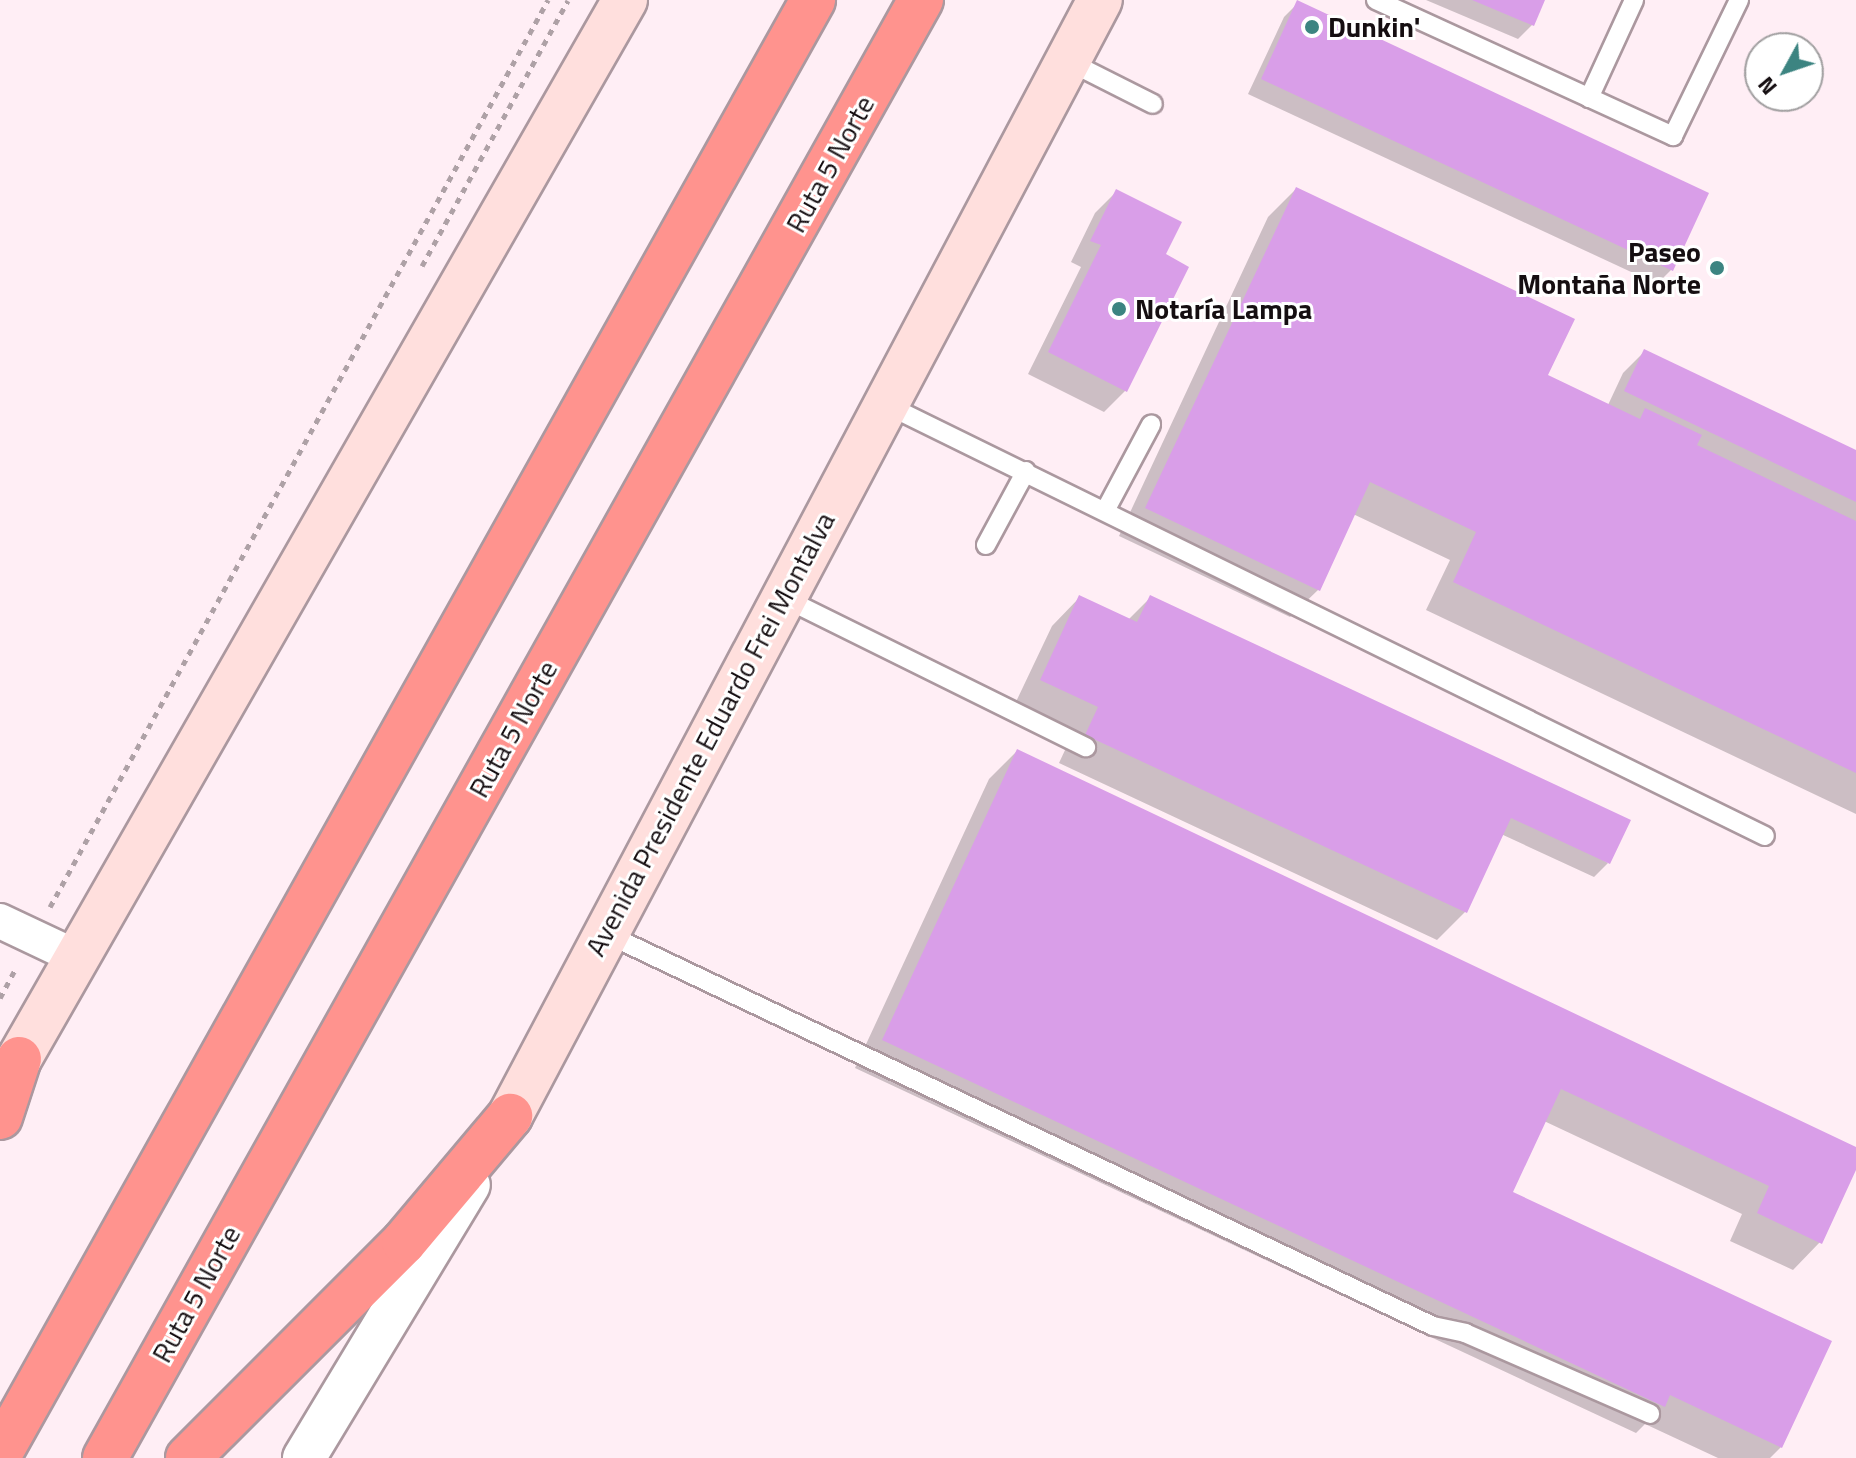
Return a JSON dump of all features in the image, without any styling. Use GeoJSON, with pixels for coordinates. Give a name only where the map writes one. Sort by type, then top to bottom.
{"type":"FeatureCollection","features":[{"type":"Feature","properties":{"kind":"highway"},"geometry":{"type":"LineString","coordinates":[[0,1453],[813,0]]}},
{"type":"Feature","properties":{"kind":"highway","name":"Ruta 5 Norte"},"geometry":{"type":"LineString","coordinates":[[105,1458],[921,0]]}},
{"type":"Feature","properties":{"kind":"highway"},"geometry":{"type":"LineString","coordinates":[[0,1117],[10,1076]]}},
{"type":"Feature","properties":{"kind":"highway"},"geometry":{"type":"LineString","coordinates":[[188,1458],[395,1251],[510,1116]]}},
{"type":"Feature","properties":{"kind":"main road"},"geometry":{"type":"LineString","coordinates":[[10,1076],[625,0]]}},
{"type":"Feature","properties":{"kind":"main road","name":"Avenida Presidente Eduardo Frei Montalva"},"geometry":{"type":"LineString","coordinates":[[510,1116],[604,933],[1100,0]]}},
{"type":"Feature","properties":{"kind":"street"},"geometry":{"type":"LineString","coordinates":[[0,921],[76,957]]}},
{"type":"Feature","properties":{"kind":"street","name":"Avenida Presidente Eduardo Frei Montalva"},"geometry":{"type":"LineString","coordinates":[[304,1458],[510,1116]]}},
{"type":"Feature","properties":{"kind":"lane"},"geometry":{"type":"LineString","coordinates":[[1376,0],[1673,136],[1739,0]]}},
{"type":"Feature","properties":{"kind":"lane"},"geometry":{"type":"LineString","coordinates":[[1589,98],[1634,0]]}},
{"type":"Feature","properties":{"kind":"lane"},"geometry":{"type":"LineString","coordinates":[[1068,61],[1153,104]]}},
{"type":"Feature","properties":{"kind":"lane"},"geometry":{"type":"LineString","coordinates":[[885,404],[1765,836]]}},
{"type":"Feature","properties":{"kind":"lane"},"geometry":{"type":"LineString","coordinates":[[1105,511],[1151,425]]}},
{"type":"Feature","properties":{"kind":"lane"},"geometry":{"type":"LineString","coordinates":[[986,545],[1026,471]]}},
{"type":"Feature","properties":{"kind":"lane"},"geometry":{"type":"LineString","coordinates":[[783,597],[1086,747]]}},
{"type":"Feature","properties":{"kind":"lane"},"geometry":{"type":"LineString","coordinates":[[604,933],[1433,1326],[1465,1333],[1650,1414]]}},
{"type":"Feature","properties":{"kind":"path"},"geometry":{"type":"LineString","coordinates":[[0,998],[548,0]]}},
{"type":"Feature","properties":{"kind":"building"},"geometry":{"type":"Polygon","coordinates":[[[1297,0],[1709,193],[1673,271],[1261,79],[1297,0]]]}},
{"type":"Feature","properties":{"kind":"building"},"geometry":{"type":"Polygon","coordinates":[[[1472,0],[1545,0],[1534,26],[1472,0]]]}},
{"type":"Feature","properties":{"kind":"building"},"geometry":{"type":"Polygon","coordinates":[[[1296,187],[1575,319],[1548,375],[1640,419],[1645,408],[1702,435],[1697,445],[1856,521],[1856,773],[1453,582],[1476,532],[1370,482],[1320,591],[1145,508],[1296,187]]]}},
{"type":"Feature","properties":{"kind":"building","name":"Notaría Lampa"},"geometry":{"type":"Polygon","coordinates":[[[1116,189],[1182,222],[1166,254],[1189,267],[1127,392],[1048,352],[1101,245],[1090,241],[1116,189]]]}},
{"type":"Feature","properties":{"kind":"building"},"geometry":{"type":"Polygon","coordinates":[[[1644,349],[1856,450],[1856,502],[1624,391],[1644,349]]]}},
{"type":"Feature","properties":{"kind":"building"},"geometry":{"type":"Polygon","coordinates":[[[1079,595],[1137,622],[1150,595],[1631,820],[1610,864],[1511,818],[1467,913],[1085,735],[1098,707],[1040,680],[1079,595]]]}},
{"type":"Feature","properties":{"kind":"building"},"geometry":{"type":"Polygon","coordinates":[[[1017,749],[1856,1147],[1856,1170],[1822,1244],[1757,1213],[1769,1186],[1561,1089],[1513,1192],[1832,1341],[1782,1448],[1670,1395],[1665,1407],[882,1040],[1017,749]]]}},
{"type":"Feature","properties":{"kind":"place","name":"Dunkin'"},"geometry":{"type":"Point","coordinates":[1312,27]}},
{"type":"Feature","properties":{"kind":"place","name":"Paseo Montaña Norte"},"geometry":{"type":"Point","coordinates":[1717,268]}},
{"type":"Feature","properties":{"kind":"place","name":"Notaría Lampa"},"geometry":{"type":"Point","coordinates":[1119,309]}}]}
